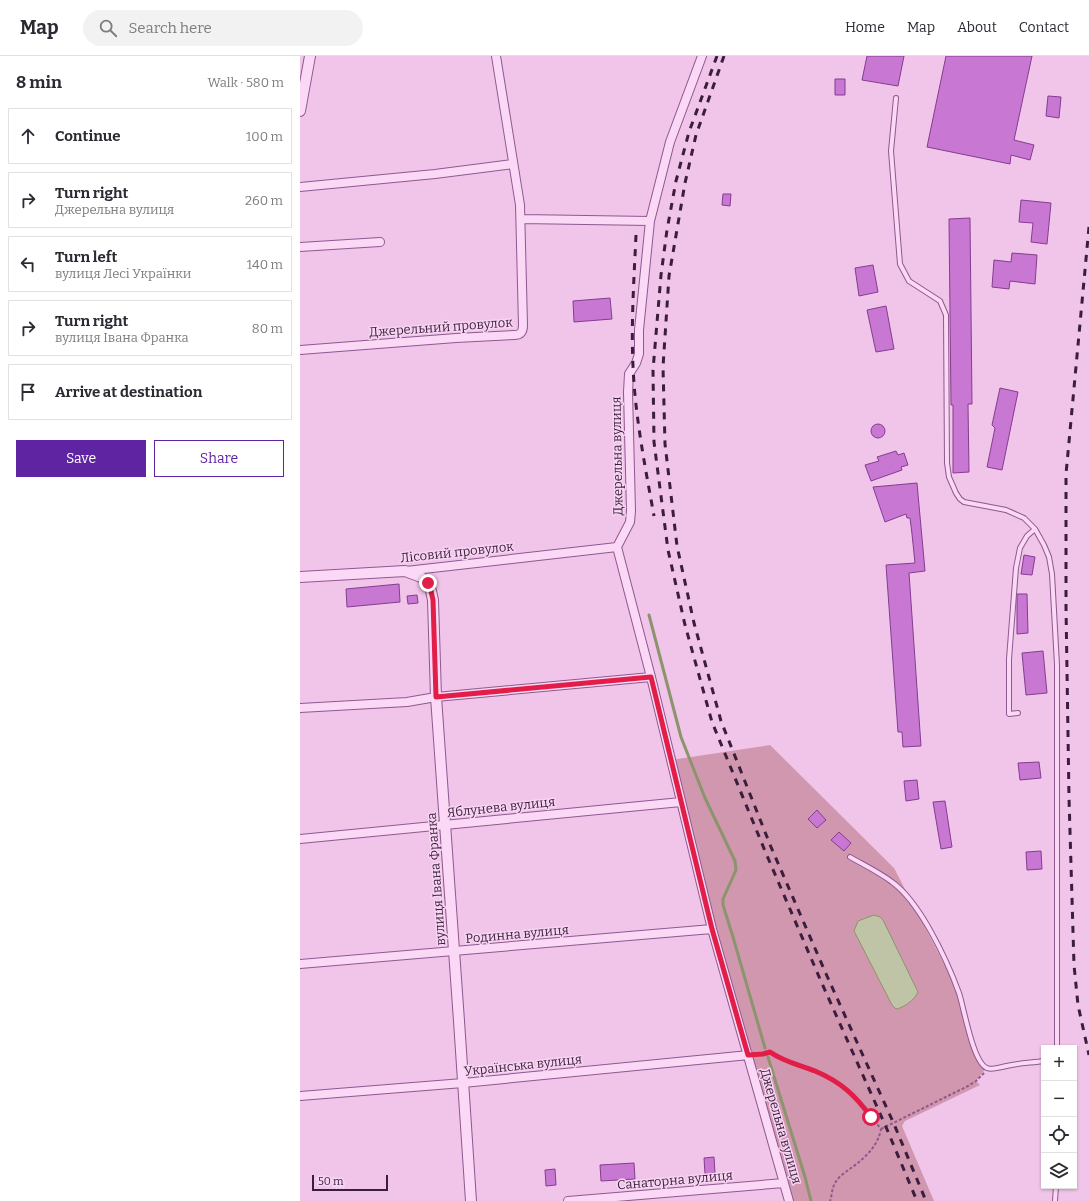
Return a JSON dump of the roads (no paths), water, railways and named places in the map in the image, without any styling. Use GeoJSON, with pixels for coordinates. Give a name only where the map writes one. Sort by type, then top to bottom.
{"type":"FeatureCollection","features":[{"type":"Feature","properties":{"kind":"street"},"geometry":{"type":"LineString","coordinates":[[300,111],[310,56]]}},
{"type":"Feature","properties":{"kind":"street","name":"Джерельний провулок"},"geometry":{"type":"LineString","coordinates":[[300,350],[456,338],[519,335],[523,330],[521,219],[496,56]]}},
{"type":"Feature","properties":{"kind":"street","name":"Джерельна вулиця"},"geometry":{"type":"LineString","coordinates":[[702,56],[670,142],[650,221],[639,330],[639,354],[629,374],[630,522],[617,547],[651,677],[712,929],[789,1201]]}},
{"type":"Feature","properties":{"kind":"street"},"geometry":{"type":"LineString","coordinates":[[300,187],[436,174],[513,164]]}},
{"type":"Feature","properties":{"kind":"street"},"geometry":{"type":"LineString","coordinates":[[521,219],[650,221]]}},
{"type":"Feature","properties":{"kind":"street"},"geometry":{"type":"LineString","coordinates":[[300,247],[380,242]]}},
{"type":"Feature","properties":{"kind":"street","name":"Лісовий провулок"},"geometry":{"type":"LineString","coordinates":[[300,577],[405,571],[617,547]]}},
{"type":"Feature","properties":{"kind":"street","name":"вулиця Івана Франка"},"geometry":{"type":"LineString","coordinates":[[405,571],[421,577],[428,583],[433,600],[436,697],[444,825],[471,1201]]}},
{"type":"Feature","properties":{"kind":"street"},"geometry":{"type":"LineString","coordinates":[[300,708],[407,702],[436,697],[651,677]]}},
{"type":"Feature","properties":{"kind":"street","name":"Яблунева вулиця"},"geometry":{"type":"LineString","coordinates":[[300,839],[681,802]]}},
{"type":"Feature","properties":{"kind":"street","name":"Родинна вулиця"},"geometry":{"type":"LineString","coordinates":[[300,964],[712,929]]}},
{"type":"Feature","properties":{"kind":"street","name":"Українська вулиця"},"geometry":{"type":"LineString","coordinates":[[300,1096],[463,1083],[748,1055]]}},
{"type":"Feature","properties":{"kind":"street","name":"Санаторна вулиця"},"geometry":{"type":"LineString","coordinates":[[568,1201],[784,1183]]}},
{"type":"Feature","properties":{"kind":"lane"},"geometry":{"type":"LineString","coordinates":[[896,98],[892,151],[900,264],[908,281],[940,301],[946,315],[947,463],[949,476],[956,493],[964,502],[1006,510],[1024,518],[1035,529],[1044,545],[1049,557],[1051,568],[1057,665],[1057,1045]]}},
{"type":"Feature","properties":{"kind":"lane"},"geometry":{"type":"LineString","coordinates":[[1018,713],[1009,714],[1009,659],[1016,568],[1020,548],[1027,536],[1035,529]]}},
{"type":"Feature","properties":{"kind":"lane"},"geometry":{"type":"LineString","coordinates":[[850,857],[893,882],[905,893],[917,908],[931,932],[957,989],[979,1062],[986,1068],[992,1069],[1041,1061]]}},
{"type":"Feature","properties":{"kind":"lane"},"geometry":{"type":"LineString","coordinates":[[1055,1201],[1056,1189]]}},
{"type":"Feature","properties":{"kind":"waterway"},"geometry":{"type":"LineString","coordinates":[[649,615],[681,737],[705,798],[735,861],[736,870],[723,899],[723,905],[765,1048]]}},
{"type":"Feature","properties":{"kind":"waterway"},"geometry":{"type":"LineString","coordinates":[[768,1057],[811,1201]]}},
{"type":"Feature","properties":{"kind":"railway"},"geometry":{"type":"LineString","coordinates":[[717,56],[689,132],[676,181],[661,275],[653,370],[654,442],[668,550],[685,625],[712,722],[765,851],[917,1201]]}},
{"type":"Feature","properties":{"kind":"railway"},"geometry":{"type":"LineString","coordinates":[[724,56],[696,135],[685,183],[669,276],[663,367],[665,444],[677,546],[694,623],[721,721],[771,847],[894,1124],[926,1201]]}},
{"type":"Feature","properties":{"kind":"railway"},"geometry":{"type":"LineString","coordinates":[[1089,227],[1066,474],[1066,607],[1069,798],[1074,965],[1078,1005],[1089,1055]]}},
{"type":"Feature","properties":{"kind":"railway"},"geometry":{"type":"LineString","coordinates":[[636,235],[632,350],[634,385],[641,441],[654,516]]}}]}
